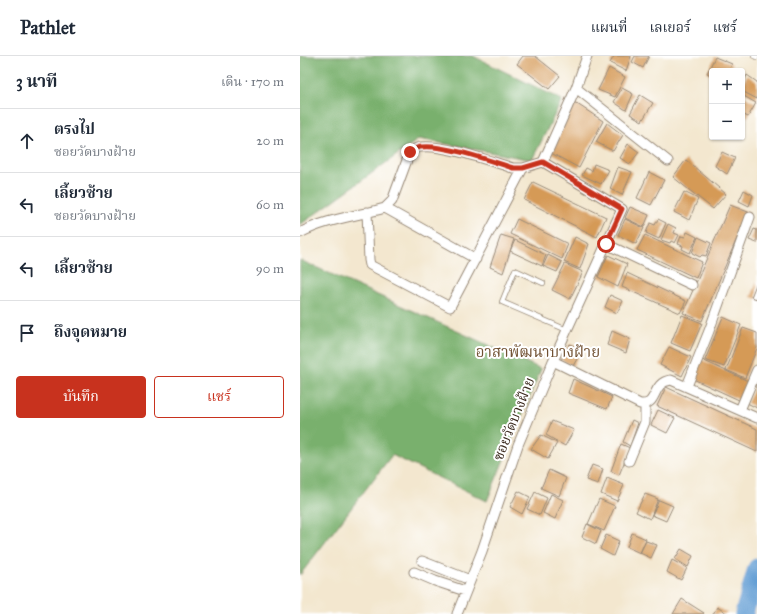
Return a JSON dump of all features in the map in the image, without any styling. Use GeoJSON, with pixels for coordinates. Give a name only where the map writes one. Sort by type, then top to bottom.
{"type":"FeatureCollection","features":[{"type":"Feature","properties":{"kind":"street"},"geometry":{"type":"LineString","coordinates":[[300,233],[325,223],[385,208],[392,201],[410,152],[420,147],[431,146],[448,149],[513,168],[523,168],[543,162],[576,88],[587,56]]}},
{"type":"Feature","properties":{"kind":"street"},"geometry":{"type":"LineString","coordinates":[[576,88],[668,161]]}},
{"type":"Feature","properties":{"kind":"street","name":"ซอยวัดบางฝ้าย"},"geometry":{"type":"LineString","coordinates":[[457,614],[482,551],[512,462],[553,361],[622,209],[543,162]]}},
{"type":"Feature","properties":{"kind":"street"},"geometry":{"type":"LineString","coordinates":[[367,212],[370,265],[450,307],[523,168]]}},
{"type":"Feature","properties":{"kind":"street"},"geometry":{"type":"LineString","coordinates":[[385,208],[476,259]]}},
{"type":"Feature","properties":{"kind":"street"},"geometry":{"type":"LineString","coordinates":[[687,386],[750,217]]}},
{"type":"Feature","properties":{"kind":"street"},"geometry":{"type":"LineString","coordinates":[[606,244],[692,285]]}},
{"type":"Feature","properties":{"kind":"street"},"geometry":{"type":"LineString","coordinates":[[553,361],[640,404],[645,405],[650,402],[659,385],[663,381],[671,380],[757,418]]}},
{"type":"Feature","properties":{"kind":"street"},"geometry":{"type":"LineString","coordinates":[[740,410],[757,370]]}},
{"type":"Feature","properties":{"kind":"street"},"geometry":{"type":"LineString","coordinates":[[629,461],[645,422],[645,405]]}},
{"type":"Feature","properties":{"kind":"street"},"geometry":{"type":"LineString","coordinates":[[422,561],[470,580]]}},
{"type":"Feature","properties":{"kind":"street"},"geometry":{"type":"LineString","coordinates":[[414,572],[435,581],[466,591]]}},
{"type":"Feature","properties":{"kind":"lane"},"geometry":{"type":"LineString","coordinates":[[543,283],[516,270],[502,302],[567,330]]}},
{"type":"Feature","properties":{"kind":"green space"},"geometry":{"type":"Polygon","coordinates":[[[300,56],[473,56],[562,100],[532,160],[419,139],[300,225],[300,56]]]}},
{"type":"Feature","properties":{"kind":"green space"},"geometry":{"type":"Polygon","coordinates":[[[300,260],[541,369],[487,501],[392,455],[300,575],[300,260]]]}},
{"type":"Feature","properties":{"kind":"building"},"geometry":{"type":"Polygon","coordinates":[[[523,56],[535,56],[560,76],[549,89],[517,64],[523,56]]]}},
{"type":"Feature","properties":{"kind":"building"},"geometry":{"type":"Polygon","coordinates":[[[614,56],[631,56],[626,71],[610,63],[614,56]]]}},
{"type":"Feature","properties":{"kind":"building"},"geometry":{"type":"Polygon","coordinates":[[[635,56],[649,56],[643,68],[632,62],[635,56]]]}},
{"type":"Feature","properties":{"kind":"building"},"geometry":{"type":"Polygon","coordinates":[[[715,57],[732,64],[730,68],[710,68],[715,57]]]}},
{"type":"Feature","properties":{"kind":"building"},"geometry":{"type":"Polygon","coordinates":[[[609,68],[625,77],[615,97],[598,90],[609,68]]]}},
{"type":"Feature","properties":{"kind":"building"},"geometry":{"type":"Polygon","coordinates":[[[747,75],[757,82],[757,99],[745,93],[745,79],[747,75]]]}},
{"type":"Feature","properties":{"kind":"building"},"geometry":{"type":"Polygon","coordinates":[[[622,88],[633,94],[626,110],[614,102],[622,88]]]}},
{"type":"Feature","properties":{"kind":"building"},"geometry":{"type":"Polygon","coordinates":[[[640,95],[653,103],[642,121],[630,114],[640,95]]]}},
{"type":"Feature","properties":{"kind":"building"},"geometry":{"type":"Polygon","coordinates":[[[745,97],[756,103],[748,117],[745,116],[745,97]]]}},
{"type":"Feature","properties":{"kind":"building"},"geometry":{"type":"Polygon","coordinates":[[[574,102],[603,121],[579,168],[551,153],[574,102]]]}},
{"type":"Feature","properties":{"kind":"building"},"geometry":{"type":"Polygon","coordinates":[[[607,123],[623,135],[613,151],[596,142],[607,123]]]}},
{"type":"Feature","properties":{"kind":"building"},"geometry":{"type":"Polygon","coordinates":[[[628,144],[639,152],[630,164],[620,158],[628,144]]]}},
{"type":"Feature","properties":{"kind":"building"},"geometry":{"type":"Polygon","coordinates":[[[722,152],[735,158],[727,174],[715,166],[722,152]]]}},
{"type":"Feature","properties":{"kind":"building"},"geometry":{"type":"Polygon","coordinates":[[[686,160],[726,194],[713,209],[673,177],[686,160]]]}},
{"type":"Feature","properties":{"kind":"building"},"geometry":{"type":"Polygon","coordinates":[[[594,164],[609,170],[601,184],[582,175],[586,168],[592,171],[594,164]]]}},
{"type":"Feature","properties":{"kind":"building"},"geometry":{"type":"Polygon","coordinates":[[[618,167],[632,172],[622,195],[610,189],[618,167]]]}},
{"type":"Feature","properties":{"kind":"building"},"geometry":{"type":"Polygon","coordinates":[[[649,172],[664,180],[651,205],[637,198],[649,172]]]}},
{"type":"Feature","properties":{"kind":"building"},"geometry":{"type":"Polygon","coordinates":[[[533,182],[606,217],[597,237],[524,200],[533,182]]]}},
{"type":"Feature","properties":{"kind":"building"},"geometry":{"type":"Polygon","coordinates":[[[744,190],[753,195],[749,206],[739,201],[744,190]]]}},
{"type":"Feature","properties":{"kind":"building"},"geometry":{"type":"Polygon","coordinates":[[[684,192],[698,199],[689,220],[674,212],[684,192]]]}},
{"type":"Feature","properties":{"kind":"building"},"geometry":{"type":"Polygon","coordinates":[[[730,205],[748,212],[702,321],[683,313],[730,205]]]}},
{"type":"Feature","properties":{"kind":"building"},"geometry":{"type":"Polygon","coordinates":[[[630,207],[649,215],[644,227],[625,218],[630,207]]]}},
{"type":"Feature","properties":{"kind":"building"},"geometry":{"type":"Polygon","coordinates":[[[517,219],[568,244],[562,259],[510,234],[517,219]]]}},
{"type":"Feature","properties":{"kind":"building"},"geometry":{"type":"Polygon","coordinates":[[[625,219],[644,228],[636,244],[618,235],[625,219]]]}},
{"type":"Feature","properties":{"kind":"building"},"geometry":{"type":"Polygon","coordinates":[[[658,219],[666,223],[659,239],[646,233],[650,223],[655,225],[658,219]]]}},
{"type":"Feature","properties":{"kind":"building"},"geometry":{"type":"Polygon","coordinates":[[[668,224],[676,228],[674,233],[679,235],[675,243],[661,240],[668,224]]]}},
{"type":"Feature","properties":{"kind":"building"},"geometry":{"type":"Polygon","coordinates":[[[754,229],[757,230],[757,243],[749,240],[754,229]]]}},
{"type":"Feature","properties":{"kind":"building"},"geometry":{"type":"Polygon","coordinates":[[[687,232],[697,237],[690,253],[682,249],[683,246],[678,244],[681,236],[685,237],[687,232]]]}},
{"type":"Feature","properties":{"kind":"building"},"geometry":{"type":"Polygon","coordinates":[[[501,235],[514,239],[503,273],[490,267],[501,235]]]}},
{"type":"Feature","properties":{"kind":"building"},"geometry":{"type":"Polygon","coordinates":[[[645,235],[702,262],[696,278],[637,250],[645,235]]]}},
{"type":"Feature","properties":{"kind":"building"},"geometry":{"type":"Polygon","coordinates":[[[575,237],[589,244],[580,269],[564,262],[575,237]]]}},
{"type":"Feature","properties":{"kind":"building"},"geometry":{"type":"Polygon","coordinates":[[[698,237],[711,243],[706,256],[702,255],[700,257],[692,253],[698,237]]]}},
{"type":"Feature","properties":{"kind":"building"},"geometry":{"type":"Polygon","coordinates":[[[515,240],[546,255],[542,266],[510,251],[515,240]]]}},
{"type":"Feature","properties":{"kind":"building"},"geometry":{"type":"Polygon","coordinates":[[[548,255],[562,262],[557,272],[543,266],[548,255]]]}},
{"type":"Feature","properties":{"kind":"building"},"geometry":{"type":"Polygon","coordinates":[[[608,255],[627,264],[618,287],[598,277],[608,255]]]}},
{"type":"Feature","properties":{"kind":"building"},"geometry":{"type":"Polygon","coordinates":[[[565,264],[583,272],[570,299],[552,290],[565,264]]]}},
{"type":"Feature","properties":{"kind":"building"},"geometry":{"type":"Polygon","coordinates":[[[627,273],[686,301],[680,313],[622,287],[627,273]]]}},
{"type":"Feature","properties":{"kind":"building"},"geometry":{"type":"Polygon","coordinates":[[[757,282],[757,299],[751,297],[757,282]]]}},
{"type":"Feature","properties":{"kind":"building"},"geometry":{"type":"Polygon","coordinates":[[[610,295],[623,301],[617,313],[605,307],[610,295]]]}},
{"type":"Feature","properties":{"kind":"building"},"geometry":{"type":"Polygon","coordinates":[[[682,315],[702,323],[690,351],[671,343],[682,315]]]}},
{"type":"Feature","properties":{"kind":"building"},"geometry":{"type":"Polygon","coordinates":[[[723,317],[741,325],[724,367],[705,360],[723,317]]]}},
{"type":"Feature","properties":{"kind":"building"},"geometry":{"type":"Polygon","coordinates":[[[743,328],[757,333],[757,348],[745,378],[726,370],[743,328]]]}},
{"type":"Feature","properties":{"kind":"building"},"geometry":{"type":"Polygon","coordinates":[[[612,331],[630,339],[626,353],[607,345],[612,331]]]}},
{"type":"Feature","properties":{"kind":"building"},"geometry":{"type":"Polygon","coordinates":[[[570,344],[582,350],[573,366],[561,360],[570,344]]]}},
{"type":"Feature","properties":{"kind":"building"},"geometry":{"type":"Polygon","coordinates":[[[669,347],[691,357],[682,376],[660,365],[669,347]]]}},
{"type":"Feature","properties":{"kind":"building"},"geometry":{"type":"Polygon","coordinates":[[[700,359],[748,381],[739,400],[691,378],[700,359]]]}},
{"type":"Feature","properties":{"kind":"building"},"geometry":{"type":"Polygon","coordinates":[[[573,379],[612,397],[607,409],[568,393],[573,379]]]}},
{"type":"Feature","properties":{"kind":"building"},"geometry":{"type":"Polygon","coordinates":[[[756,385],[757,386],[757,408],[747,403],[756,385]]]}},
{"type":"Feature","properties":{"kind":"building"},"geometry":{"type":"Polygon","coordinates":[[[666,387],[757,429],[757,452],[657,406],[666,387]]]}},
{"type":"Feature","properties":{"kind":"building"},"geometry":{"type":"Polygon","coordinates":[[[658,410],[675,418],[667,433],[651,425],[658,410]]]}},
{"type":"Feature","properties":{"kind":"building"},"geometry":{"type":"Polygon","coordinates":[[[632,420],[638,423],[630,446],[623,442],[632,420]]]}},
{"type":"Feature","properties":{"kind":"building"},"geometry":{"type":"Polygon","coordinates":[[[552,421],[574,430],[565,446],[546,435],[552,421]]]}},
{"type":"Feature","properties":{"kind":"building"},"geometry":{"type":"Polygon","coordinates":[[[541,435],[557,443],[548,459],[531,449],[541,435]]]}},
{"type":"Feature","properties":{"kind":"building"},"geometry":{"type":"Polygon","coordinates":[[[621,444],[630,448],[619,475],[611,471],[621,444]]]}},
{"type":"Feature","properties":{"kind":"building"},"geometry":{"type":"Polygon","coordinates":[[[592,465],[603,469],[598,484],[586,480],[592,465]]]}},
{"type":"Feature","properties":{"kind":"building"},"geometry":{"type":"Polygon","coordinates":[[[549,470],[566,478],[559,496],[541,488],[549,470]]]}},
{"type":"Feature","properties":{"kind":"building"},"geometry":{"type":"Polygon","coordinates":[[[607,478],[624,485],[617,501],[601,494],[607,478]]]}},
{"type":"Feature","properties":{"kind":"building"},"geometry":{"type":"Polygon","coordinates":[[[518,491],[530,497],[522,514],[510,507],[518,491]]]}},
{"type":"Feature","properties":{"kind":"building"},"geometry":{"type":"Polygon","coordinates":[[[535,492],[547,498],[540,515],[527,509],[535,492]]]}},
{"type":"Feature","properties":{"kind":"building"},"geometry":{"type":"Polygon","coordinates":[[[551,494],[563,500],[555,519],[543,513],[551,494]]]}},
{"type":"Feature","properties":{"kind":"building"},"geometry":{"type":"Polygon","coordinates":[[[645,494],[658,499],[650,519],[636,512],[645,494]]]}},
{"type":"Feature","properties":{"kind":"building"},"geometry":{"type":"Polygon","coordinates":[[[599,499],[615,506],[604,531],[588,524],[599,499]]]}},
{"type":"Feature","properties":{"kind":"building"},"geometry":{"type":"Polygon","coordinates":[[[659,500],[673,506],[666,521],[652,515],[659,500]]]}},
{"type":"Feature","properties":{"kind":"building"},"geometry":{"type":"Polygon","coordinates":[[[587,524],[601,531],[596,544],[582,537],[587,524]]]}},
{"type":"Feature","properties":{"kind":"building"},"geometry":{"type":"Polygon","coordinates":[[[632,533],[646,539],[640,553],[627,547],[632,533]]]}},
{"type":"Feature","properties":{"kind":"building"},"geometry":{"type":"Polygon","coordinates":[[[606,535],[619,541],[613,556],[600,549],[606,535]]]}},
{"type":"Feature","properties":{"kind":"building"},"geometry":{"type":"Polygon","coordinates":[[[646,541],[657,545],[651,558],[640,553],[646,541]]]}},
{"type":"Feature","properties":{"kind":"building"},"geometry":{"type":"Polygon","coordinates":[[[681,549],[693,556],[688,567],[675,559],[681,549]]]}},
{"type":"Feature","properties":{"kind":"building"},"geometry":{"type":"Polygon","coordinates":[[[672,560],[687,568],[681,580],[667,572],[672,560]]]}},
{"type":"Feature","properties":{"kind":"building"},"geometry":{"type":"Polygon","coordinates":[[[682,599],[704,613],[673,614],[682,599]]]}},
{"type":"Feature","properties":{"kind":"building"},"geometry":{"type":"Polygon","coordinates":[[[717,607],[728,614],[713,614],[717,607]]]}},
{"type":"Feature","properties":{"kind":"waterway"},"geometry":{"type":"LineString","coordinates":[[744,614],[757,568]]}},
{"type":"Feature","properties":{"kind":"district","name":"อาสาพัฒนาบางฝ้าย"},"geometry":{"type":"Point","coordinates":[538,352]}},
{"type":"Feature","properties":{"kind":"route"},"geometry":{"type":"LineString","coordinates":[[410,152],[420,147],[431,146],[448,149],[513,168],[523,168],[543,162],[622,209],[606,244]]}}]}
